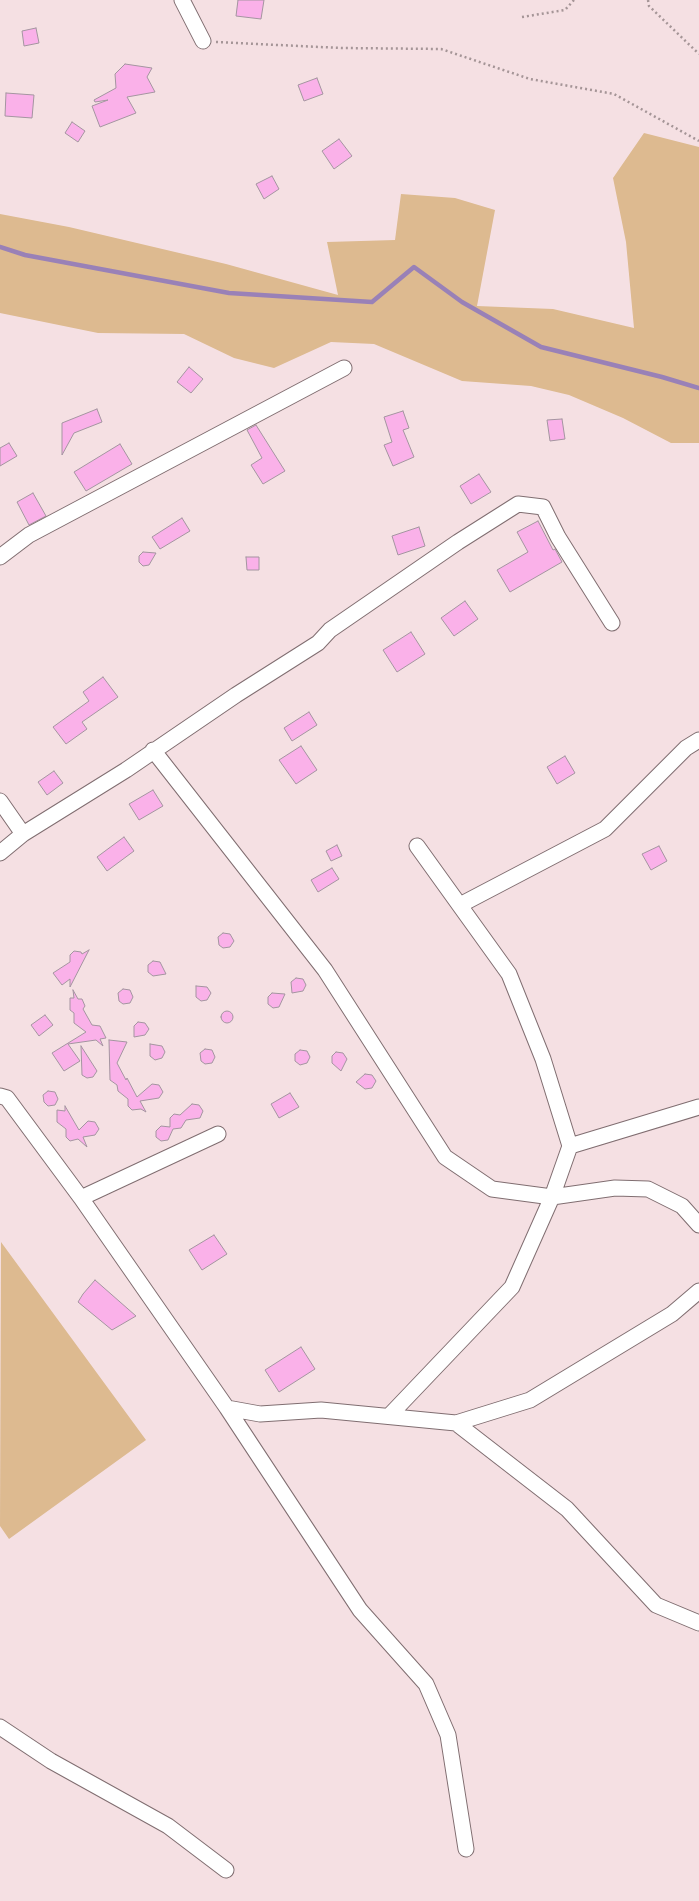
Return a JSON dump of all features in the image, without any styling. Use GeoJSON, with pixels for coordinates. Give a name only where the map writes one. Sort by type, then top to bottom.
{"type":"FeatureCollection","features":[{"type":"Feature","properties":{"kind":"street"},"geometry":{"type":"LineString","coordinates":[[182,0],[203,41]]}},
{"type":"Feature","properties":{"kind":"street"},"geometry":{"type":"LineString","coordinates":[[0,557],[29,535],[344,368]]}},
{"type":"Feature","properties":{"kind":"street"},"geometry":{"type":"LineString","coordinates":[[0,853],[23,834],[126,770],[153,750],[236,695],[318,643],[330,630],[458,542],[518,504],[543,507],[558,537],[612,623]]}},
{"type":"Feature","properties":{"kind":"street"},"geometry":{"type":"LineString","coordinates":[[460,905],[605,829],[686,748],[699,740]]}},
{"type":"Feature","properties":{"kind":"street"},"geometry":{"type":"LineString","coordinates":[[153,750],[325,970],[445,1157],[492,1189],[552,1197],[615,1188],[648,1189],[682,1206],[699,1225]]}},
{"type":"Feature","properties":{"kind":"street"},"geometry":{"type":"LineString","coordinates":[[0,801],[23,834]]}},
{"type":"Feature","properties":{"kind":"street"},"geometry":{"type":"LineString","coordinates":[[389,1416],[512,1287],[552,1197],[570,1146],[543,1060],[508,974],[417,846]]}},
{"type":"Feature","properties":{"kind":"street"},"geometry":{"type":"LineString","coordinates":[[0,1096],[7,1098],[81,1198],[227,1408],[360,1610],[426,1684],[448,1735],[466,1849]]}},
{"type":"Feature","properties":{"kind":"street"},"geometry":{"type":"LineString","coordinates":[[570,1146],[699,1107]]}},
{"type":"Feature","properties":{"kind":"street"},"geometry":{"type":"LineString","coordinates":[[81,1198],[218,1134]]}},
{"type":"Feature","properties":{"kind":"street"},"geometry":{"type":"LineString","coordinates":[[227,1408],[260,1414],[321,1410],[456,1423],[530,1400],[672,1314],[699,1291]]}},
{"type":"Feature","properties":{"kind":"street"},"geometry":{"type":"LineString","coordinates":[[456,1423],[568,1509],[656,1604],[699,1623]]}},
{"type":"Feature","properties":{"kind":"street"},"geometry":{"type":"LineString","coordinates":[[0,1727],[51,1761],[168,1826],[226,1870]]}},
{"type":"Feature","properties":{"kind":"path"},"geometry":{"type":"LineString","coordinates":[[522,17],[565,10],[574,0]]}},
{"type":"Feature","properties":{"kind":"path"},"geometry":{"type":"LineString","coordinates":[[648,0],[649,6],[699,54]]}},
{"type":"Feature","properties":{"kind":"path"},"geometry":{"type":"LineString","coordinates":[[203,41],[342,48],[442,49],[530,80],[614,94],[699,141]]}},
{"type":"Feature","properties":{"kind":"shaded area"},"geometry":{"type":"Polygon","coordinates":[[[644,133],[699,147],[699,443],[671,443],[623,418],[569,395],[531,386],[462,381],[374,344],[331,342],[274,368],[234,358],[184,334],[98,333],[0,313],[0,214],[69,227],[226,264],[338,295],[327,242],[395,240],[401,194],[455,198],[495,210],[477,306],[553,309],[634,328],[626,242],[613,178],[644,133]]]}},
{"type":"Feature","properties":{"kind":"shaded area"},"geometry":{"type":"Polygon","coordinates":[[[1,1242],[146,1440],[9,1539],[0,1526],[1,1242]]]}},
{"type":"Feature","properties":{"kind":"building"},"geometry":{"type":"Polygon","coordinates":[[[238,0],[264,0],[261,19],[236,16],[238,0]]]}},
{"type":"Feature","properties":{"kind":"building"},"geometry":{"type":"Polygon","coordinates":[[[36,28],[39,43],[24,46],[22,31],[36,28]]]}},
{"type":"Feature","properties":{"kind":"building"},"geometry":{"type":"Polygon","coordinates":[[[125,64],[152,68],[147,77],[155,92],[127,97],[136,113],[100,127],[92,106],[108,100],[95,102],[94,100],[116,88],[115,74],[125,64]]]}},
{"type":"Feature","properties":{"kind":"building"},"geometry":{"type":"Polygon","coordinates":[[[317,78],[323,94],[304,101],[298,85],[317,78]]]}},
{"type":"Feature","properties":{"kind":"building"},"geometry":{"type":"Polygon","coordinates":[[[6,93],[34,95],[32,118],[5,116],[6,93]]]}},
{"type":"Feature","properties":{"kind":"building"},"geometry":{"type":"Polygon","coordinates":[[[72,122],[85,131],[78,142],[65,133],[72,122]]]}},
{"type":"Feature","properties":{"kind":"building"},"geometry":{"type":"Polygon","coordinates":[[[339,139],[352,156],[334,169],[322,151],[339,139]]]}},
{"type":"Feature","properties":{"kind":"building"},"geometry":{"type":"Polygon","coordinates":[[[272,176],[279,189],[264,199],[256,184],[272,176]]]}},
{"type":"Feature","properties":{"kind":"building"},"geometry":{"type":"Polygon","coordinates":[[[189,367],[203,379],[191,393],[177,382],[189,367]]]}},
{"type":"Feature","properties":{"kind":"building"},"geometry":{"type":"Polygon","coordinates":[[[97,409],[102,422],[74,433],[62,455],[62,423],[97,409]]]}},
{"type":"Feature","properties":{"kind":"building"},"geometry":{"type":"Polygon","coordinates":[[[403,411],[409,428],[403,430],[414,457],[393,466],[384,445],[392,442],[384,417],[403,411]]]}},
{"type":"Feature","properties":{"kind":"building"},"geometry":{"type":"Polygon","coordinates":[[[562,419],[565,439],[550,441],[547,420],[562,419]]]}},
{"type":"Feature","properties":{"kind":"building"},"geometry":{"type":"Polygon","coordinates":[[[256,425],[285,471],[263,484],[251,465],[262,458],[247,430],[256,425]]]}},
{"type":"Feature","properties":{"kind":"building"},"geometry":{"type":"Polygon","coordinates":[[[9,443],[17,456],[0,466],[0,448],[9,443]]]}},
{"type":"Feature","properties":{"kind":"building"},"geometry":{"type":"Polygon","coordinates":[[[120,444],[132,464],[86,491],[74,472],[120,444]]]}},
{"type":"Feature","properties":{"kind":"building"},"geometry":{"type":"Polygon","coordinates":[[[479,474],[491,492],[471,504],[460,486],[479,474]]]}},
{"type":"Feature","properties":{"kind":"building"},"geometry":{"type":"Polygon","coordinates":[[[33,493],[46,516],[29,525],[17,502],[33,493]]]}},
{"type":"Feature","properties":{"kind":"building"},"geometry":{"type":"Polygon","coordinates":[[[182,518],[190,531],[160,549],[152,537],[182,518]]]}},
{"type":"Feature","properties":{"kind":"building"},"geometry":{"type":"Polygon","coordinates":[[[538,521],[553,550],[555,549],[562,562],[510,592],[497,570],[528,552],[517,532],[538,521]]]}},
{"type":"Feature","properties":{"kind":"building"},"geometry":{"type":"Polygon","coordinates":[[[419,527],[425,546],[398,555],[392,536],[419,527]]]}},
{"type":"Feature","properties":{"kind":"building"},"geometry":{"type":"Polygon","coordinates":[[[143,552],[156,553],[149,565],[143,566],[139,562],[139,556],[143,552]]]}},
{"type":"Feature","properties":{"kind":"building"},"geometry":{"type":"Polygon","coordinates":[[[246,557],[259,557],[259,570],[247,570],[246,557]]]}},
{"type":"Feature","properties":{"kind":"building"},"geometry":{"type":"Polygon","coordinates":[[[465,601],[478,619],[454,636],[441,618],[465,601]]]}},
{"type":"Feature","properties":{"kind":"building"},"geometry":{"type":"Polygon","coordinates":[[[411,632],[425,654],[397,672],[383,650],[411,632]]]}},
{"type":"Feature","properties":{"kind":"building"},"geometry":{"type":"Polygon","coordinates":[[[103,677],[118,697],[82,722],[87,729],[66,744],[53,727],[89,701],[83,692],[103,677]]]}},
{"type":"Feature","properties":{"kind":"building"},"geometry":{"type":"Polygon","coordinates":[[[309,712],[317,725],[292,741],[284,728],[309,712]]]}},
{"type":"Feature","properties":{"kind":"building"},"geometry":{"type":"Polygon","coordinates":[[[301,746],[317,770],[296,784],[279,760],[301,746]]]}},
{"type":"Feature","properties":{"kind":"building"},"geometry":{"type":"Polygon","coordinates":[[[565,756],[575,773],[557,784],[547,767],[565,756]]]}},
{"type":"Feature","properties":{"kind":"building"},"geometry":{"type":"Polygon","coordinates":[[[54,771],[63,783],[47,795],[38,782],[54,771]]]}},
{"type":"Feature","properties":{"kind":"building"},"geometry":{"type":"Polygon","coordinates":[[[153,790],[163,806],[139,820],[129,804],[153,790]]]}},
{"type":"Feature","properties":{"kind":"building"},"geometry":{"type":"Polygon","coordinates":[[[124,837],[134,851],[107,871],[97,857],[124,837]]]}},
{"type":"Feature","properties":{"kind":"building"},"geometry":{"type":"Polygon","coordinates":[[[337,845],[342,856],[331,861],[326,851],[337,845]]]}},
{"type":"Feature","properties":{"kind":"building"},"geometry":{"type":"Polygon","coordinates":[[[659,846],[667,861],[651,870],[642,854],[659,846]]]}},
{"type":"Feature","properties":{"kind":"building"},"geometry":{"type":"Polygon","coordinates":[[[332,868],[339,879],[318,892],[311,880],[332,868]]]}},
{"type":"Feature","properties":{"kind":"building"},"geometry":{"type":"Polygon","coordinates":[[[223,933],[230,934],[234,941],[230,947],[223,948],[219,945],[218,937],[223,933]]]}},
{"type":"Feature","properties":{"kind":"building"},"geometry":{"type":"Polygon","coordinates":[[[89,950],[70,987],[70,979],[62,985],[53,973],[70,962],[70,955],[74,951],[81,952],[82,954],[89,950]]]}},
{"type":"Feature","properties":{"kind":"building"},"geometry":{"type":"Polygon","coordinates":[[[153,961],[160,962],[166,974],[153,976],[148,972],[148,965],[153,961]]]}},
{"type":"Feature","properties":{"kind":"building"},"geometry":{"type":"Polygon","coordinates":[[[296,978],[303,979],[306,985],[303,991],[292,993],[291,982],[296,978]]]}},
{"type":"Feature","properties":{"kind":"building"},"geometry":{"type":"Polygon","coordinates":[[[196,986],[207,987],[211,993],[207,1000],[201,1001],[196,997],[196,986]]]}},
{"type":"Feature","properties":{"kind":"building"},"geometry":{"type":"Polygon","coordinates":[[[123,989],[130,990],[133,997],[130,1003],[123,1004],[119,1001],[118,993],[123,989]]]}},
{"type":"Feature","properties":{"kind":"building"},"geometry":{"type":"Polygon","coordinates":[[[73,990],[78,999],[82,999],[85,1006],[83,1009],[92,1025],[100,1026],[106,1038],[100,1039],[103,1046],[96,1040],[68,1044],[80,1061],[64,1071],[52,1053],[86,1032],[74,1023],[74,1013],[70,1010],[70,998],[74,998],[73,990]]]}},
{"type":"Feature","properties":{"kind":"building"},"geometry":{"type":"Polygon","coordinates":[[[272,993],[285,994],[279,1007],[273,1008],[268,1004],[268,997],[272,993]]]}},
{"type":"Feature","properties":{"kind":"building"},"geometry":{"type":"Polygon","coordinates":[[[225,1011],[229,1011],[233,1017],[229,1023],[225,1023],[221,1019],[221,1015],[225,1011]]]}},
{"type":"Feature","properties":{"kind":"building"},"geometry":{"type":"Polygon","coordinates":[[[45,1015],[53,1025],[39,1036],[31,1025],[45,1015]]]}},
{"type":"Feature","properties":{"kind":"building"},"geometry":{"type":"Polygon","coordinates":[[[138,1022],[145,1023],[149,1029],[145,1035],[134,1037],[134,1026],[138,1022]]]}},
{"type":"Feature","properties":{"kind":"building"},"geometry":{"type":"Polygon","coordinates":[[[109,1040],[127,1042],[117,1063],[137,1097],[152,1084],[159,1085],[163,1092],[159,1098],[140,1101],[146,1112],[141,1109],[132,1110],[128,1106],[128,1099],[118,1091],[117,1085],[110,1080],[109,1040]]]}},
{"type":"Feature","properties":{"kind":"building"},"geometry":{"type":"Polygon","coordinates":[[[150,1044],[162,1046],[165,1052],[162,1058],[155,1060],[150,1056],[150,1044]]]}},
{"type":"Feature","properties":{"kind":"building"},"geometry":{"type":"Polygon","coordinates":[[[81,1046],[97,1071],[93,1077],[87,1078],[82,1075],[81,1046]]]}},
{"type":"Feature","properties":{"kind":"building"},"geometry":{"type":"Polygon","coordinates":[[[205,1049],[212,1050],[215,1057],[212,1063],[205,1064],[201,1061],[200,1053],[205,1049]]]}},
{"type":"Feature","properties":{"kind":"building"},"geometry":{"type":"Polygon","coordinates":[[[300,1050],[307,1051],[310,1057],[307,1063],[300,1065],[295,1061],[295,1054],[300,1050]]]}},
{"type":"Feature","properties":{"kind":"building"},"geometry":{"type":"Polygon","coordinates":[[[336,1052],[343,1053],[347,1059],[341,1071],[332,1063],[332,1056],[336,1052]]]}},
{"type":"Feature","properties":{"kind":"building"},"geometry":{"type":"Polygon","coordinates":[[[365,1074],[372,1075],[376,1081],[372,1088],[365,1089],[356,1082],[365,1074]]]}},
{"type":"Feature","properties":{"kind":"building"},"geometry":{"type":"Polygon","coordinates":[[[48,1091],[55,1092],[58,1099],[55,1105],[48,1106],[44,1102],[43,1095],[48,1091]]]}},
{"type":"Feature","properties":{"kind":"building"},"geometry":{"type":"Polygon","coordinates":[[[290,1093],[299,1107],[279,1118],[271,1104],[290,1093]]]}},
{"type":"Feature","properties":{"kind":"building"},"geometry":{"type":"Polygon","coordinates":[[[192,1104],[199,1105],[203,1111],[200,1118],[186,1120],[181,1128],[173,1129],[168,1140],[161,1141],[156,1137],[156,1131],[161,1126],[170,1127],[170,1118],[174,1114],[180,1115],[192,1104]]]}},
{"type":"Feature","properties":{"kind":"building"},"geometry":{"type":"Polygon","coordinates":[[[65,1106],[79,1130],[88,1121],[95,1122],[99,1129],[95,1135],[83,1137],[87,1147],[78,1139],[70,1141],[66,1137],[66,1129],[57,1122],[57,1110],[65,1111],[65,1106]]]}},
{"type":"Feature","properties":{"kind":"building"},"geometry":{"type":"Polygon","coordinates":[[[214,1235],[227,1254],[202,1270],[189,1250],[214,1235]]]}},
{"type":"Feature","properties":{"kind":"building"},"geometry":{"type":"Polygon","coordinates":[[[95,1280],[136,1316],[112,1330],[78,1302],[95,1280]]]}},
{"type":"Feature","properties":{"kind":"building"},"geometry":{"type":"Polygon","coordinates":[[[301,1347],[315,1369],[279,1392],[265,1370],[301,1347]]]}},
{"type":"Feature","properties":{"kind":"waterway"},"geometry":{"type":"LineString","coordinates":[[0,247],[25,255],[229,293],[372,302],[414,267],[462,302],[541,347],[662,377],[699,388]]}}]}
